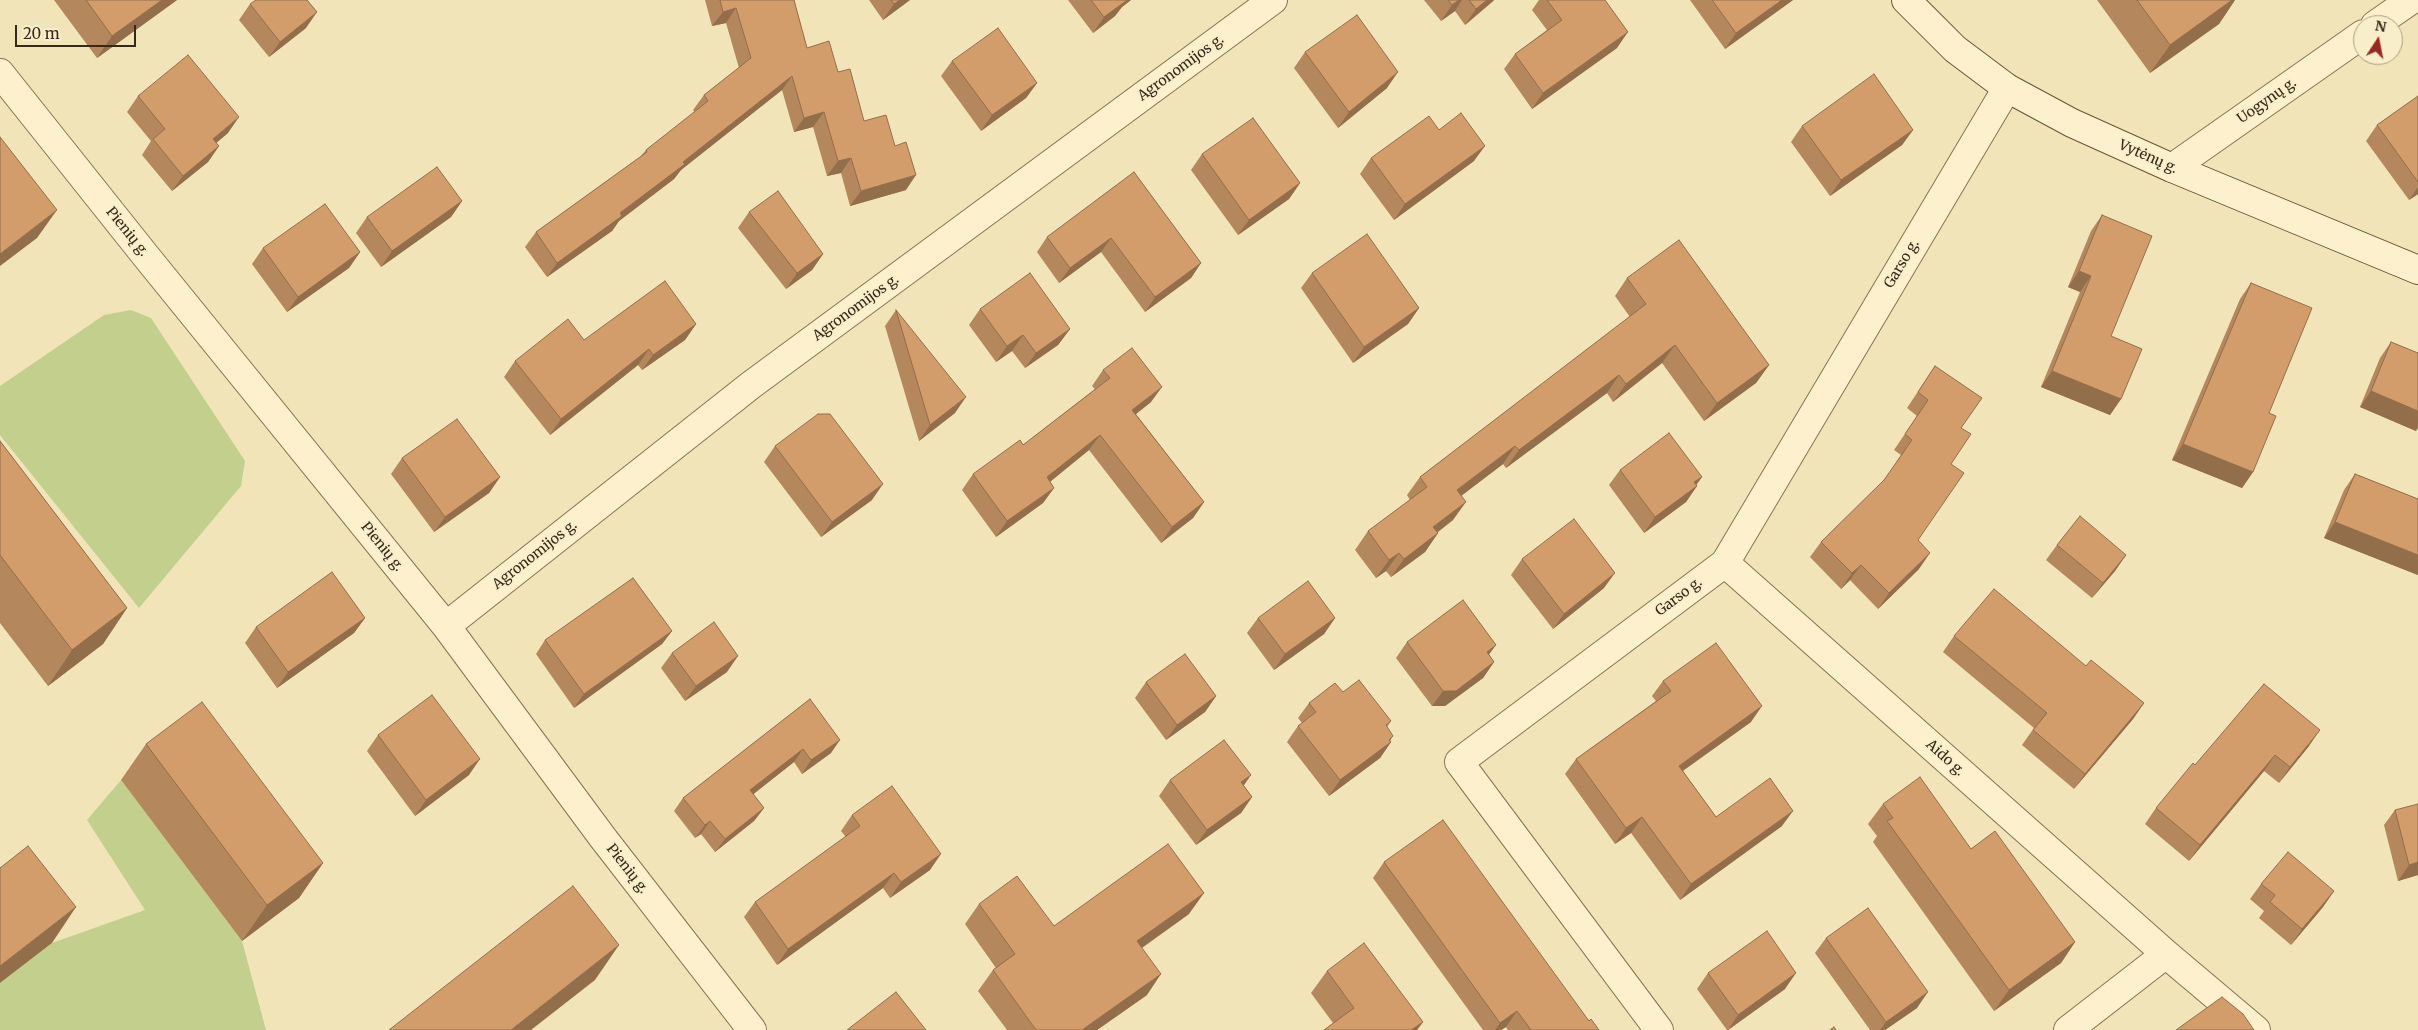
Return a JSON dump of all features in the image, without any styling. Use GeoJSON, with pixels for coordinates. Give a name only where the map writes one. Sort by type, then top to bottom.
{"type":"FeatureCollection","features":[{"type":"Feature","properties":{"kind":"street","name":"Agronomijos g."},"geometry":{"type":"LineString","coordinates":[[446,626],[751,385],[1273,0]]}},
{"type":"Feature","properties":{"kind":"street","name":"Vytėnų g."},"geometry":{"type":"LineString","coordinates":[[1906,0],[1955,49],[2007,88],[2072,123],[2172,168],[2418,270]]}},
{"type":"Feature","properties":{"kind":"street"},"geometry":{"type":"LineString","coordinates":[[2389,15],[2411,0]]}},
{"type":"Feature","properties":{"kind":"street","name":"Uogynų g."},"geometry":{"type":"LineString","coordinates":[[2172,168],[2353,41]]}},
{"type":"Feature","properties":{"kind":"street","name":"Pienių g."},"geometry":{"type":"LineString","coordinates":[[0,73],[151,263],[446,626],[603,838],[752,1030]]}},
{"type":"Feature","properties":{"kind":"street","name":"Garso g."},"geometry":{"type":"LineString","coordinates":[[1659,1030],[1459,762],[1724,563],[2007,88]]}},
{"type":"Feature","properties":{"kind":"street","name":"Aido g."},"geometry":{"type":"LineString","coordinates":[[1724,563],[2166,954],[2256,1030]]}},
{"type":"Feature","properties":{"kind":"street"},"geometry":{"type":"LineString","coordinates":[[2068,1030],[2166,954]]}},
{"type":"Feature","properties":{"kind":"green space"},"geometry":{"type":"Polygon","coordinates":[[[131,310],[151,318],[245,461],[241,486],[139,608],[0,435],[0,386],[104,315],[131,310]]]}},
{"type":"Feature","properties":{"kind":"green space"},"geometry":{"type":"Polygon","coordinates":[[[121,780],[242,941],[266,1030],[0,1030],[0,983],[52,943],[145,910],[87,820],[121,780]]]}},
{"type":"Feature","properties":{"kind":"building"},"geometry":{"type":"Polygon","coordinates":[[[86,0],[162,0],[112,36],[86,0]]]}},
{"type":"Feature","properties":{"kind":"building"},"geometry":{"type":"Polygon","coordinates":[[[256,0],[307,0],[317,12],[280,42],[250,4],[256,0]]]}},
{"type":"Feature","properties":{"kind":"building"},"geometry":{"type":"Polygon","coordinates":[[[720,0],[794,0],[807,48],[829,41],[838,72],[850,69],[864,121],[886,115],[895,146],[906,142],[916,175],[861,191],[851,158],[838,161],[824,112],[804,118],[792,76],[683,162],[685,164],[620,213],[622,216],[557,263],[536,232],[647,152],[646,150],[708,101],[704,95],[751,58],[736,8],[723,12],[720,0]]]}},
{"type":"Feature","properties":{"kind":"building"},"geometry":{"type":"Polygon","coordinates":[[[891,0],[900,0],[894,4],[891,0]]]}},
{"type":"Feature","properties":{"kind":"building"},"geometry":{"type":"Polygon","coordinates":[[[1091,0],[1126,0],[1126,1],[1104,17],[1091,0]]]}},
{"type":"Feature","properties":{"kind":"building"},"geometry":{"type":"Polygon","coordinates":[[[1448,0],[1459,0],[1452,5],[1448,0]]]}},
{"type":"Feature","properties":{"kind":"building"},"geometry":{"type":"Polygon","coordinates":[[[1469,0],[1487,0],[1476,9],[1469,0]]]}},
{"type":"Feature","properties":{"kind":"building"},"geometry":{"type":"Polygon","coordinates":[[[1547,0],[1605,0],[1628,32],[1543,93],[1515,54],[1562,20],[1547,0]]]}},
{"type":"Feature","properties":{"kind":"building"},"geometry":{"type":"Polygon","coordinates":[[[1712,0],[1782,0],[1736,33],[1712,0]]]}},
{"type":"Feature","properties":{"kind":"building"},"geometry":{"type":"Polygon","coordinates":[[[2137,0],[2232,0],[2170,45],[2137,0]]]}},
{"type":"Feature","properties":{"kind":"building"},"geometry":{"type":"Polygon","coordinates":[[[1357,15],[1398,72],[1349,112],[1305,52],[1357,15]]]}},
{"type":"Feature","properties":{"kind":"building"},"geometry":{"type":"Polygon","coordinates":[[[998,28],[1037,83],[992,115],[952,61],[998,28]]]}},
{"type":"Feature","properties":{"kind":"building"},"geometry":{"type":"Polygon","coordinates":[[[188,55],[239,117],[213,139],[219,146],[183,176],[153,139],[165,129],[138,96],[188,55]]]}},
{"type":"Feature","properties":{"kind":"building"},"geometry":{"type":"Polygon","coordinates":[[[1874,74],[1913,130],[1841,180],[1802,126],[1874,74]]]}},
{"type":"Feature","properties":{"kind":"building"},"geometry":{"type":"Polygon","coordinates":[[[2418,96],[2418,182],[2377,125],[2418,96]]]}},
{"type":"Feature","properties":{"kind":"building"},"geometry":{"type":"Polygon","coordinates":[[[1461,113],[1485,146],[1405,204],[1371,158],[1429,116],[1439,130],[1461,113]]]}},
{"type":"Feature","properties":{"kind":"building"},"geometry":{"type":"Polygon","coordinates":[[[1253,118],[1300,183],[1249,220],[1202,154],[1253,118]]]}},
{"type":"Feature","properties":{"kind":"building"},"geometry":{"type":"Polygon","coordinates":[[[0,137],[57,210],[0,254],[0,137]]]}},
{"type":"Feature","properties":{"kind":"building"},"geometry":{"type":"Polygon","coordinates":[[[437,167],[462,201],[392,251],[367,217],[437,167]]]}},
{"type":"Feature","properties":{"kind":"building"},"geometry":{"type":"Polygon","coordinates":[[[1134,172],[1201,263],[1155,297],[1111,238],[1070,268],[1047,237],[1134,172]]]}},
{"type":"Feature","properties":{"kind":"building"},"geometry":{"type":"Polygon","coordinates":[[[778,191],[823,254],[797,273],[749,212],[778,191]]]}},
{"type":"Feature","properties":{"kind":"building"},"geometry":{"type":"Polygon","coordinates":[[[325,204],[360,252],[298,297],[263,248],[325,204]]]}},
{"type":"Feature","properties":{"kind":"building"},"geometry":{"type":"Polygon","coordinates":[[[2102,215],[2152,236],[2111,336],[2142,349],[2121,399],[2052,371],[2091,276],[2079,271],[2102,215]]]}},
{"type":"Feature","properties":{"kind":"building"},"geometry":{"type":"Polygon","coordinates":[[[1367,234],[1419,308],[1364,347],[1312,273],[1367,234]]]}},
{"type":"Feature","properties":{"kind":"building"},"geometry":{"type":"Polygon","coordinates":[[[1679,240],[1769,365],[1717,403],[1675,345],[1626,384],[1619,375],[1519,450],[1515,446],[1457,490],[1466,502],[1433,527],[1438,533],[1404,559],[1399,553],[1389,560],[1368,531],[1427,487],[1420,477],[1646,304],[1627,278],[1679,240]]]}},
{"type":"Feature","properties":{"kind":"building"},"geometry":{"type":"Polygon","coordinates":[[[1030,273],[1070,329],[1036,353],[1023,335],[1007,346],[980,309],[1030,273]]]}},
{"type":"Feature","properties":{"kind":"building"},"geometry":{"type":"Polygon","coordinates":[[[665,281],[696,324],[653,355],[649,349],[561,419],[515,361],[568,319],[584,340],[665,281]]]}},
{"type":"Feature","properties":{"kind":"building"},"geometry":{"type":"Polygon","coordinates":[[[2251,283],[2312,308],[2269,413],[2276,416],[2253,472],[2183,444],[2251,283]]]}},
{"type":"Feature","properties":{"kind":"building"},"geometry":{"type":"Polygon","coordinates":[[[896,310],[966,397],[930,425],[896,310]]]}},
{"type":"Feature","properties":{"kind":"building"},"geometry":{"type":"Polygon","coordinates":[[[2391,342],[2418,353],[2418,411],[2371,391],[2391,342]]]}},
{"type":"Feature","properties":{"kind":"building"},"geometry":{"type":"Polygon","coordinates":[[[1132,348],[1162,387],[1132,410],[1204,502],[1172,527],[1100,435],[1047,477],[1054,488],[1007,521],[973,474],[1020,440],[1023,445],[1110,378],[1103,370],[1132,348]]]}},
{"type":"Feature","properties":{"kind":"building"},"geometry":{"type":"Polygon","coordinates":[[[1935,366],[1982,398],[1961,428],[1971,434],[1951,464],[1964,473],[1918,540],[1930,553],[1889,593],[1861,565],[1852,573],[1821,542],[1884,480],[1912,440],[1905,434],[1928,400],[1918,392],[1935,366]]]}},
{"type":"Feature","properties":{"kind":"building"},"geometry":{"type":"Polygon","coordinates":[[[818,414],[830,414],[883,484],[832,522],[775,446],[818,414]]]}},
{"type":"Feature","properties":{"kind":"building"},"geometry":{"type":"Polygon","coordinates":[[[457,419],[500,477],[445,517],[402,458],[457,419]]]}},
{"type":"Feature","properties":{"kind":"building"},"geometry":{"type":"Polygon","coordinates":[[[1669,433],[1702,477],[1694,482],[1697,486],[1655,517],[1620,470],[1669,433]]]}},
{"type":"Feature","properties":{"kind":"building"},"geometry":{"type":"Polygon","coordinates":[[[0,441],[127,608],[72,650],[0,555],[0,441]]]}},
{"type":"Feature","properties":{"kind":"building"},"geometry":{"type":"Polygon","coordinates":[[[2355,474],[2418,499],[2418,555],[2335,522],[2355,474]]]}},
{"type":"Feature","properties":{"kind":"building"},"geometry":{"type":"Polygon","coordinates":[[[2080,516],[2126,555],[2103,583],[2057,545],[2080,516]]]}},
{"type":"Feature","properties":{"kind":"building"},"geometry":{"type":"Polygon","coordinates":[[[1574,519],[1615,573],[1564,614],[1522,559],[1574,519]]]}},
{"type":"Feature","properties":{"kind":"building"},"geometry":{"type":"Polygon","coordinates":[[[332,572],[365,618],[288,672],[256,627],[332,572]]]}},
{"type":"Feature","properties":{"kind":"building"},"geometry":{"type":"Polygon","coordinates":[[[633,578],[672,631],[584,694],[545,640],[633,578]]]}},
{"type":"Feature","properties":{"kind":"building"},"geometry":{"type":"Polygon","coordinates":[[[1308,581],[1335,618],[1285,654],[1258,618],[1308,581]]]}},
{"type":"Feature","properties":{"kind":"building"},"geometry":{"type":"Polygon","coordinates":[[[1994,589],[2086,666],[2091,660],[2144,703],[2085,774],[2033,730],[2047,713],[1954,636],[1994,589]]]}},
{"type":"Feature","properties":{"kind":"building"},"geometry":{"type":"Polygon","coordinates":[[[1463,600],[1496,645],[1487,652],[1494,662],[1456,691],[1443,691],[1407,642],[1463,600]]]}},
{"type":"Feature","properties":{"kind":"building"},"geometry":{"type":"Polygon","coordinates":[[[714,622],[738,656],[696,686],[672,653],[714,622]]]}},
{"type":"Feature","properties":{"kind":"building"},"geometry":{"type":"Polygon","coordinates":[[[1716,643],[1762,706],[1679,766],[1716,817],[1770,778],[1793,811],[1691,884],[1642,817],[1626,828],[1576,759],[1671,691],[1663,681],[1716,643]]]}},
{"type":"Feature","properties":{"kind":"building"},"geometry":{"type":"Polygon","coordinates":[[[1185,654],[1216,696],[1177,725],[1146,682],[1185,654]]]}},
{"type":"Feature","properties":{"kind":"building"},"geometry":{"type":"Polygon","coordinates":[[[1359,680],[1391,721],[1386,725],[1393,736],[1389,740],[1391,742],[1340,780],[1298,726],[1316,712],[1309,703],[1335,683],[1343,692],[1359,680]]]}},
{"type":"Feature","properties":{"kind":"building"},"geometry":{"type":"Polygon","coordinates":[[[2264,684],[2320,730],[2290,767],[2275,755],[2200,845],[2156,808],[2193,763],[2195,765],[2264,684]]]}},
{"type":"Feature","properties":{"kind":"building"},"geometry":{"type":"Polygon","coordinates":[[[432,695],[480,759],[426,800],[378,735],[432,695]]]}},
{"type":"Feature","properties":{"kind":"building"},"geometry":{"type":"Polygon","coordinates":[[[810,699],[840,740],[811,760],[803,749],[750,790],[764,808],[725,839],[710,821],[705,825],[683,798],[810,699]]]}},
{"type":"Feature","properties":{"kind":"building"},"geometry":{"type":"Polygon","coordinates":[[[202,702],[323,863],[267,905],[146,744],[202,702]]]}},
{"type":"Feature","properties":{"kind":"building"},"geometry":{"type":"Polygon","coordinates":[[[1224,740],[1251,775],[1241,782],[1252,797],[1207,830],[1170,780],[1224,740]]]}},
{"type":"Feature","properties":{"kind":"building"},"geometry":{"type":"Polygon","coordinates":[[[1920,777],[1971,849],[1995,831],[2075,942],[2009,990],[1887,821],[1893,818],[1883,804],[1920,777]]]}},
{"type":"Feature","properties":{"kind":"building"},"geometry":{"type":"Polygon","coordinates":[[[892,786],[941,854],[901,882],[894,873],[788,949],[755,902],[860,826],[852,815],[892,786]]]}},
{"type":"Feature","properties":{"kind":"building"},"geometry":{"type":"Polygon","coordinates":[[[2418,804],[2418,862],[2409,865],[2395,810],[2418,804]]]}},
{"type":"Feature","properties":{"kind":"building"},"geometry":{"type":"Polygon","coordinates":[[[1443,820],[1589,1021],[1591,1019],[1599,1030],[1531,1030],[1517,1011],[1500,1023],[1384,862],[1443,820]]]}},
{"type":"Feature","properties":{"kind":"building"},"geometry":{"type":"Polygon","coordinates":[[[1168,844],[1204,893],[1137,941],[1161,974],[1082,1030],[1036,1030],[993,970],[1015,954],[979,904],[1017,876],[1054,926],[1168,844]]]}},
{"type":"Feature","properties":{"kind":"building"},"geometry":{"type":"Polygon","coordinates":[[[28,846],[76,907],[0,966],[0,868],[28,846]]]}},
{"type":"Feature","properties":{"kind":"building"},"geometry":{"type":"Polygon","coordinates":[[[2288,852],[2334,891],[2302,929],[2270,902],[2275,895],[2261,884],[2288,852]]]}},
{"type":"Feature","properties":{"kind":"building"},"geometry":{"type":"Polygon","coordinates":[[[573,886],[619,945],[511,1030],[389,1030],[573,886]]]}},
{"type":"Feature","properties":{"kind":"building"},"geometry":{"type":"Polygon","coordinates":[[[1868,908],[1928,992],[1886,1022],[1826,938],[1868,908]]]}},
{"type":"Feature","properties":{"kind":"building"},"geometry":{"type":"Polygon","coordinates":[[[1767,931],[1796,973],[1738,1015],[1708,973],[1767,931]]]}},
{"type":"Feature","properties":{"kind":"building"},"geometry":{"type":"Polygon","coordinates":[[[1364,943],[1423,1022],[1411,1030],[1324,1030],[1354,1008],[1327,971],[1364,943]]]}},
{"type":"Feature","properties":{"kind":"building"},"geometry":{"type":"Polygon","coordinates":[[[896,992],[926,1030],[847,1030],[896,992]]]}},
{"type":"Feature","properties":{"kind":"building"},"geometry":{"type":"Polygon","coordinates":[[[2222,997],[2243,1014],[2254,1030],[2176,1030],[2222,997]]]}}]}
